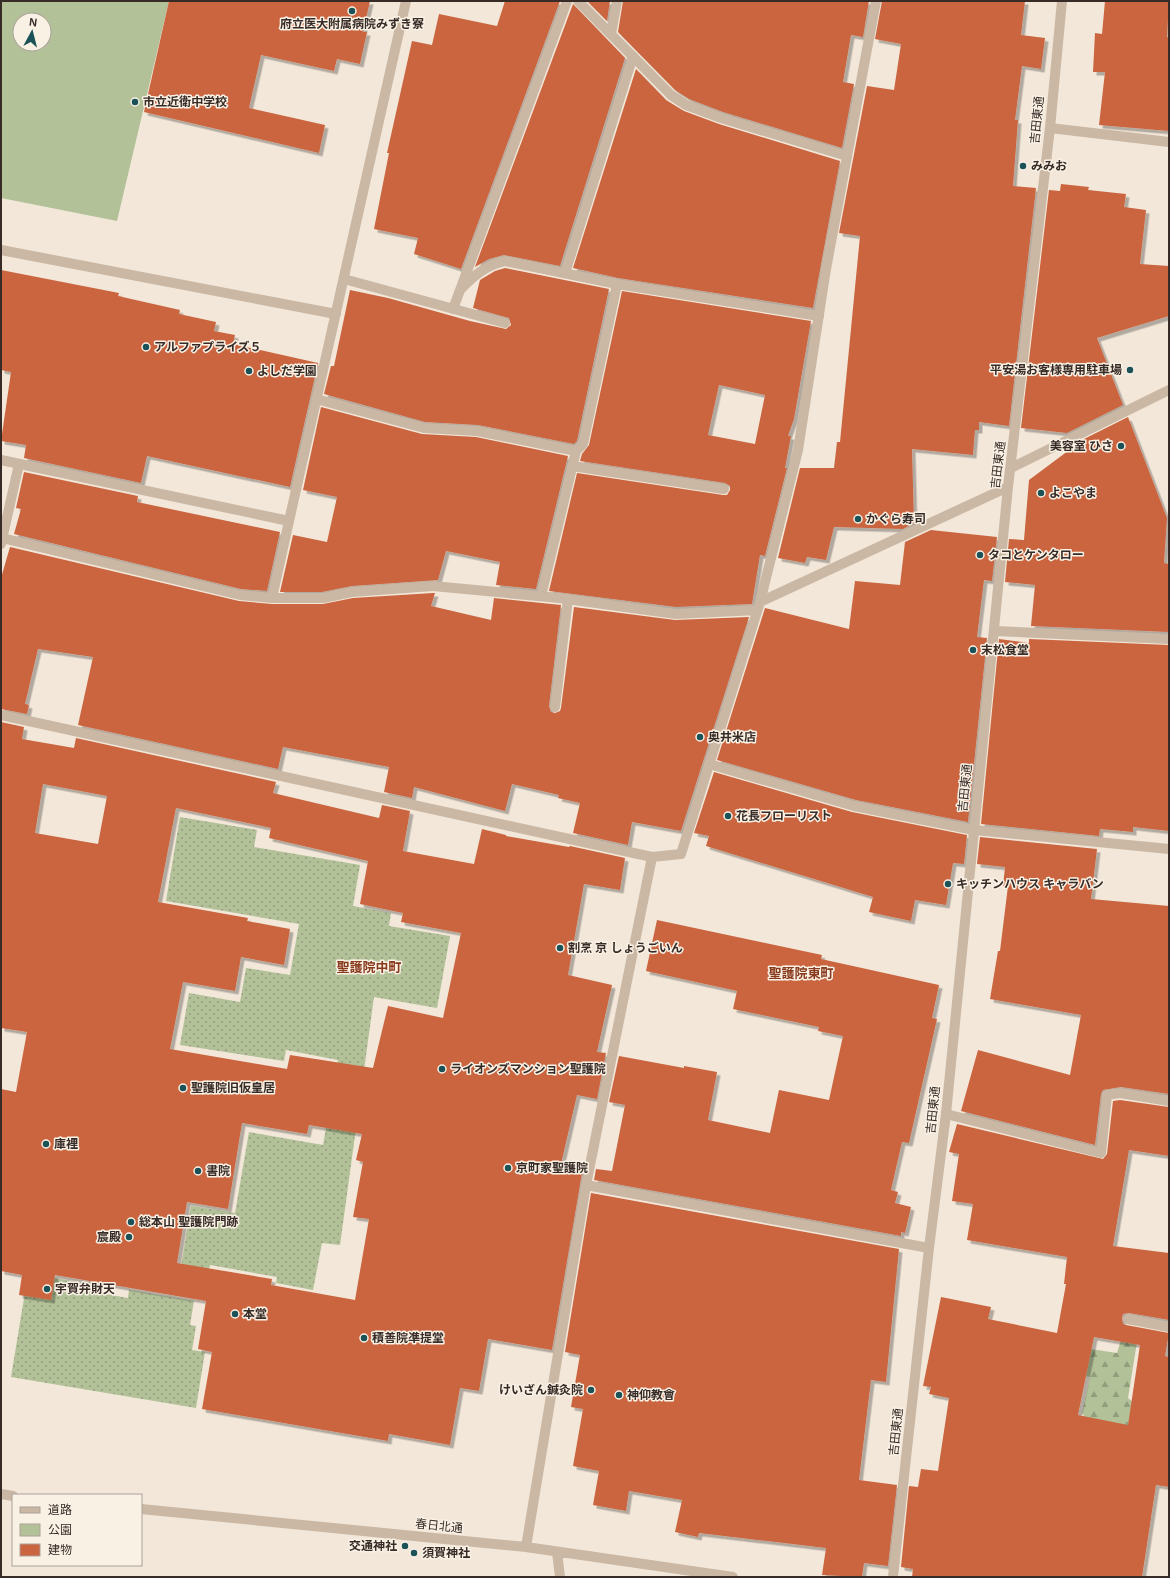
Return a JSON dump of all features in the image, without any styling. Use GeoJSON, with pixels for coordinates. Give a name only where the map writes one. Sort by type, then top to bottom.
{"type":"FeatureCollection","features":[{"type":"Feature","properties":{"kind":"street"},"geometry":{"type":"LineString","coordinates":[[272,598],[406,1]]}},
{"type":"Feature","properties":{"kind":"street"},"geometry":{"type":"LineString","coordinates":[[453,309],[567,1]]}},
{"type":"Feature","properties":{"kind":"street"},"geometry":{"type":"LineString","coordinates":[[578,1],[671,95],[686,104],[728,120],[847,156]]}},
{"type":"Feature","properties":{"kind":"street"},"geometry":{"type":"LineString","coordinates":[[611,34],[617,1]]}},
{"type":"Feature","properties":{"kind":"street"},"geometry":{"type":"LineString","coordinates":[[1,714],[652,857],[681,854],[759,606],[798,450],[819,316],[876,1]]}},
{"type":"Feature","properties":{"kind":"street","name":"吉田東通"},"geometry":{"type":"LineString","coordinates":[[893,1577],[929,1248],[946,1114],[995,632],[1008,488],[1050,128],[1062,1]]}},
{"type":"Feature","properties":{"kind":"street"},"geometry":{"type":"LineString","coordinates":[[565,273],[633,56]]}},
{"type":"Feature","properties":{"kind":"street"},"geometry":{"type":"LineString","coordinates":[[1050,128],[1169,142]]}},
{"type":"Feature","properties":{"kind":"street"},"geometry":{"type":"LineString","coordinates":[[1,250],[336,314]]}},
{"type":"Feature","properties":{"kind":"street"},"geometry":{"type":"LineString","coordinates":[[461,289],[469,280],[494,263],[505,261],[617,284],[819,316]]}},
{"type":"Feature","properties":{"kind":"street"},"geometry":{"type":"LineString","coordinates":[[344,279],[505,323]]}},
{"type":"Feature","properties":{"kind":"street"},"geometry":{"type":"LineString","coordinates":[[541,596],[576,451],[583,444],[617,284]]}},
{"type":"Feature","properties":{"kind":"street"},"geometry":{"type":"LineString","coordinates":[[1011,468],[1169,390]]}},
{"type":"Feature","properties":{"kind":"street"},"geometry":{"type":"LineString","coordinates":[[316,400],[424,428],[477,431],[576,451]]}},
{"type":"Feature","properties":{"kind":"street"},"geometry":{"type":"LineString","coordinates":[[1,460],[289,521]]}},
{"type":"Feature","properties":{"kind":"street"},"geometry":{"type":"LineString","coordinates":[[19,464],[2,541],[240,595],[272,598],[322,598],[352,592],[433,586],[568,599],[676,614],[759,606],[1008,488]]}},
{"type":"Feature","properties":{"kind":"street"},"geometry":{"type":"LineString","coordinates":[[572,466],[724,489]]}},
{"type":"Feature","properties":{"kind":"street"},"geometry":{"type":"LineString","coordinates":[[555,707],[568,599]]}},
{"type":"Feature","properties":{"kind":"street"},"geometry":{"type":"LineString","coordinates":[[995,632],[1169,639]]}},
{"type":"Feature","properties":{"kind":"street"},"geometry":{"type":"LineString","coordinates":[[709,764],[854,806],[974,830],[1169,848]]}},
{"type":"Feature","properties":{"kind":"street"},"geometry":{"type":"LineString","coordinates":[[526,1547],[586,1185],[652,857]]}},
{"type":"Feature","properties":{"kind":"street"},"geometry":{"type":"LineString","coordinates":[[946,1114],[1101,1154],[1107,1095],[1120,1093],[1169,1101]]}},
{"type":"Feature","properties":{"kind":"street"},"geometry":{"type":"LineString","coordinates":[[586,1185],[929,1248]]}},
{"type":"Feature","properties":{"kind":"street"},"geometry":{"type":"LineString","coordinates":[[1128,1319],[1169,1326]]}},
{"type":"Feature","properties":{"kind":"street"},"geometry":{"type":"LineString","coordinates":[[1,1494],[12,1496]]}},
{"type":"Feature","properties":{"kind":"street","name":"春日北通"},"geometry":{"type":"LineString","coordinates":[[142,1509],[526,1547],[733,1577]]}},
{"type":"Feature","properties":{"kind":"street"},"geometry":{"type":"LineString","coordinates":[[557,1552],[560,1577]]}},
{"type":"Feature","properties":{"kind":"green space"},"geometry":{"type":"Polygon","coordinates":[[[1,1],[169,1],[117,221],[1,198],[1,1]]]}},
{"type":"Feature","properties":{"kind":"green space"},"geometry":{"type":"Polygon","coordinates":[[[180,817],[257,830],[254,847],[360,865],[353,906],[391,913],[389,926],[450,936],[437,1008],[374,997],[340,1245],[322,1243],[313,1290],[276,1283],[277,1277],[210,1265],[208,1272],[181,1267],[191,1206],[235,1213],[249,1132],[323,1145],[338,1060],[286,1050],[284,1061],[180,1045],[189,993],[240,1002],[246,968],[290,975],[299,924],[166,901],[180,817]]]}},
{"type":"Feature","properties":{"kind":"green space"},"geometry":{"type":"Polygon","coordinates":[[[28,1274],[90,1284],[89,1291],[128,1298],[129,1290],[194,1301],[190,1325],[196,1326],[192,1350],[205,1352],[196,1408],[11,1377],[28,1274]]]}},
{"type":"Feature","properties":{"kind":"green space"},"geometry":{"type":"Polygon","coordinates":[[[1121,1340],[1137,1342],[1128,1398],[1135,1404],[1130,1438],[1085,1417],[1082,1413],[1090,1377],[1049,1367],[1084,1348],[1117,1353],[1121,1340]]]}},
{"type":"Feature","properties":{"kind":"building"},"geometry":{"type":"Polygon","coordinates":[[[169,1],[370,1],[363,32],[367,32],[360,64],[337,59],[334,71],[261,55],[249,108],[325,125],[319,153],[144,112],[169,1]]]}},
{"type":"Feature","properties":{"kind":"building"},"geometry":{"type":"Polygon","coordinates":[[[505,1],[560,1],[461,269],[414,254],[418,238],[374,229],[389,153],[387,153],[412,41],[432,45],[439,14],[497,26],[505,1]]]}},
{"type":"Feature","properties":{"kind":"building"},"geometry":{"type":"Polygon","coordinates":[[[587,1],[610,1],[607,21],[587,1]]]}},
{"type":"Feature","properties":{"kind":"building"},"geometry":{"type":"Polygon","coordinates":[[[623,1],[869,1],[863,37],[851,35],[843,82],[854,84],[842,148],[723,112],[689,99],[675,90],[618,32],[623,1]]]}},
{"type":"Feature","properties":{"kind":"building"},"geometry":{"type":"Polygon","coordinates":[[[882,1],[1025,1],[1021,35],[1045,38],[1041,69],[1022,66],[1015,120],[1018,120],[1013,186],[1036,188],[1009,426],[979,422],[979,430],[975,430],[973,455],[912,449],[914,523],[903,529],[834,527],[826,560],[807,557],[805,563],[778,558],[800,468],[834,468],[837,442],[840,442],[860,236],[839,233],[867,86],[894,90],[901,44],[875,39],[882,1]]]}},
{"type":"Feature","properties":{"kind":"building"},"geometry":{"type":"Polygon","coordinates":[[[1105,1],[1169,1],[1167,37],[1169,38],[1169,131],[1099,125],[1105,72],[1093,72],[1095,33],[1102,34],[1105,1]]]}},
{"type":"Feature","properties":{"kind":"building"},"geometry":{"type":"Polygon","coordinates":[[[573,4],[625,58],[560,266],[504,255],[489,259],[475,267],[573,4]]]}},
{"type":"Feature","properties":{"kind":"building"},"geometry":{"type":"Polygon","coordinates":[[[636,69],[666,100],[684,111],[719,124],[840,161],[813,308],[618,278],[573,268],[636,69]]]}},
{"type":"Feature","properties":{"kind":"building"},"geometry":{"type":"Polygon","coordinates":[[[1061,184],[1089,187],[1088,190],[1126,194],[1124,207],[1146,210],[1140,264],[1169,266],[1169,316],[1097,338],[1123,405],[1067,433],[1021,428],[1049,190],[1060,191],[1061,184]]]}},
{"type":"Feature","properties":{"kind":"building"},"geometry":{"type":"Polygon","coordinates":[[[505,268],[609,289],[577,441],[574,444],[478,425],[425,422],[324,394],[331,366],[334,366],[350,290],[388,298],[470,321],[506,329],[511,325],[509,318],[473,308],[480,280],[495,271],[505,268]]]}},
{"type":"Feature","properties":{"kind":"building"},"geometry":{"type":"Polygon","coordinates":[[[1,270],[119,293],[118,296],[180,310],[179,314],[216,322],[214,331],[235,335],[233,344],[318,363],[290,487],[147,456],[141,483],[24,458],[26,445],[1,441],[11,372],[1,370],[1,270]]]}},
{"type":"Feature","properties":{"kind":"building"},"geometry":{"type":"Polygon","coordinates":[[[622,291],[811,321],[794,419],[788,436],[791,436],[785,468],[787,468],[765,556],[760,555],[752,604],[676,607],[549,591],[577,473],[723,495],[727,495],[730,490],[730,486],[725,483],[580,461],[582,454],[589,445],[622,291]],[[719,385],[708,435],[755,444],[765,395],[719,385]]]}},
{"type":"Feature","properties":{"kind":"building"},"geometry":{"type":"Polygon","coordinates":[[[321,407],[422,434],[476,437],[568,456],[536,589],[496,585],[500,562],[446,551],[438,580],[352,586],[322,592],[280,592],[293,535],[327,542],[337,497],[303,490],[321,407]]]}},
{"type":"Feature","properties":{"kind":"building"},"geometry":{"type":"Polygon","coordinates":[[[1128,417],[1167,518],[1164,563],[1169,564],[1169,632],[1031,626],[1035,585],[1005,582],[1009,539],[1024,540],[1029,480],[1084,439],[1128,417]]]}},
{"type":"Feature","properties":{"kind":"building"},"geometry":{"type":"Polygon","coordinates":[[[24,472],[138,496],[137,502],[280,532],[267,591],[241,589],[14,534],[21,509],[16,508],[24,472]]]}},
{"type":"Feature","properties":{"kind":"building"},"geometry":{"type":"Polygon","coordinates":[[[931,530],[997,537],[992,581],[984,580],[977,637],[987,638],[968,822],[856,800],[717,760],[765,608],[849,629],[855,581],[900,585],[905,542],[931,530]]]}},
{"type":"Feature","properties":{"kind":"building"},"geometry":{"type":"Polygon","coordinates":[[[10,547],[239,601],[272,604],[323,604],[353,598],[435,593],[431,606],[491,620],[494,598],[561,605],[549,706],[551,712],[555,713],[560,711],[561,708],[574,607],[675,620],[749,617],[681,831],[632,822],[628,845],[573,833],[580,803],[558,798],[559,795],[512,784],[505,811],[414,787],[412,798],[384,792],[389,767],[283,747],[278,769],[78,725],[93,657],[38,649],[25,704],[29,705],[27,714],[1,709],[1,578],[10,547]]]}},
{"type":"Feature","properties":{"kind":"building"},"geometry":{"type":"Polygon","coordinates":[[[999,639],[1029,643],[1029,639],[1169,645],[1169,831],[1133,827],[1133,832],[1100,829],[1099,836],[981,824],[999,639]]]}},
{"type":"Feature","properties":{"kind":"building"},"geometry":{"type":"Polygon","coordinates":[[[1,722],[24,727],[22,739],[74,748],[76,738],[276,782],[273,793],[379,818],[382,805],[410,811],[403,851],[474,864],[482,829],[506,836],[570,846],[625,858],[620,890],[584,884],[568,975],[612,985],[597,1052],[606,1053],[597,1099],[577,1095],[561,1164],[583,1167],[552,1350],[488,1339],[479,1391],[460,1388],[450,1445],[389,1434],[388,1441],[202,1409],[212,1352],[198,1349],[206,1301],[55,1275],[51,1300],[19,1295],[22,1275],[1,1271],[1,1089],[16,1092],[27,1032],[1,1028],[1,722]],[[43,784],[35,833],[98,844],[107,796],[43,784]],[[176,808],[158,902],[248,918],[247,921],[290,929],[284,965],[241,957],[235,991],[183,982],[170,1049],[287,1069],[290,1055],[373,1068],[388,1006],[443,1018],[461,933],[401,922],[403,913],[360,904],[368,861],[269,838],[271,828],[176,808]],[[242,1123],[228,1209],[187,1202],[177,1263],[272,1279],[271,1285],[355,1300],[369,1219],[353,1217],[363,1162],[356,1160],[362,1134],[309,1125],[307,1134],[242,1123]]]}},
{"type":"Feature","properties":{"kind":"building"},"geometry":{"type":"Polygon","coordinates":[[[714,772],[852,812],[967,835],[964,864],[953,863],[946,905],[915,900],[911,921],[869,912],[873,897],[706,846],[709,836],[694,833],[714,772]]]}},
{"type":"Feature","properties":{"kind":"building"},"geometry":{"type":"Polygon","coordinates":[[[980,837],[1097,849],[1091,899],[1169,906],[1169,1094],[1121,1087],[1103,1090],[1101,1094],[1095,1145],[961,1111],[978,1050],[1070,1075],[1081,1015],[990,999],[998,951],[1000,951],[1008,886],[1003,886],[1005,867],[977,864],[980,837]]]}},
{"type":"Feature","properties":{"kind":"building"},"geometry":{"type":"Polygon","coordinates":[[[657,920],[822,955],[821,959],[939,985],[932,1018],[937,1019],[909,1143],[902,1142],[891,1190],[898,1192],[895,1203],[911,1207],[905,1233],[901,1232],[901,1236],[594,1180],[596,1169],[612,1171],[625,1105],[609,1102],[619,1056],[684,1068],[684,1066],[717,1072],[708,1120],[770,1133],[779,1090],[829,1100],[843,1036],[818,1031],[819,1027],[733,1009],[737,991],[646,971],[657,920]]]}},
{"type":"Feature","properties":{"kind":"building"},"geometry":{"type":"Polygon","coordinates":[[[1120,1100],[1169,1107],[1169,1156],[1129,1150],[1113,1246],[1169,1253],[1169,1320],[1129,1313],[1123,1314],[1122,1318],[1123,1324],[1126,1325],[1169,1333],[1165,1356],[1169,1357],[1169,1487],[1156,1485],[1142,1577],[912,1577],[913,1569],[901,1567],[909,1486],[918,1487],[921,1469],[938,1471],[949,1398],[929,1394],[931,1387],[923,1386],[941,1297],[991,1307],[988,1319],[1057,1333],[1066,1284],[1064,1284],[1067,1257],[967,1240],[973,1204],[952,1201],[959,1154],[949,1152],[957,1124],[1103,1159],[1107,1154],[1113,1101],[1120,1100]],[[1094,1337],[1078,1415],[1128,1425],[1140,1345],[1094,1337]]]}},
{"type":"Feature","properties":{"kind":"building"},"geometry":{"type":"Polygon","coordinates":[[[591,1193],[899,1249],[886,1382],[871,1380],[859,1480],[897,1485],[888,1566],[864,1563],[862,1577],[822,1575],[826,1548],[699,1533],[698,1537],[675,1532],[682,1500],[629,1491],[626,1511],[593,1505],[599,1471],[573,1466],[583,1409],[571,1407],[580,1355],[565,1352],[591,1193]]]}},
{"type":"Feature","properties":{"kind":"place","name":"府立医大附属病院みずき寮"},"geometry":{"type":"Point","coordinates":[352,11]}},
{"type":"Feature","properties":{"kind":"place","name":"市立近衛中学校"},"geometry":{"type":"Point","coordinates":[135,102]}},
{"type":"Feature","properties":{"kind":"place","name":"みみお"},"geometry":{"type":"Point","coordinates":[1023,166]}},
{"type":"Feature","properties":{"kind":"place","name":"アルファプライズ５"},"geometry":{"type":"Point","coordinates":[146,347]}},
{"type":"Feature","properties":{"kind":"place","name":"平安湯お客様専用駐車場"},"geometry":{"type":"Point","coordinates":[1130,370]}},
{"type":"Feature","properties":{"kind":"place","name":"よしだ学園"},"geometry":{"type":"Point","coordinates":[249,371]}},
{"type":"Feature","properties":{"kind":"place","name":"美容室 ひさ"},"geometry":{"type":"Point","coordinates":[1121,446]}},
{"type":"Feature","properties":{"kind":"place","name":"よこやま"},"geometry":{"type":"Point","coordinates":[1041,493]}},
{"type":"Feature","properties":{"kind":"place","name":"かぐら寿司"},"geometry":{"type":"Point","coordinates":[858,519]}},
{"type":"Feature","properties":{"kind":"place","name":"タコとケンタロー"},"geometry":{"type":"Point","coordinates":[980,555]}},
{"type":"Feature","properties":{"kind":"place","name":"末松食堂"},"geometry":{"type":"Point","coordinates":[973,650]}},
{"type":"Feature","properties":{"kind":"place","name":"奥井米店"},"geometry":{"type":"Point","coordinates":[700,737]}},
{"type":"Feature","properties":{"kind":"place","name":"花長フローリスト"},"geometry":{"type":"Point","coordinates":[728,816]}},
{"type":"Feature","properties":{"kind":"place","name":"キッチンハウス キャラバン"},"geometry":{"type":"Point","coordinates":[948,884]}},
{"type":"Feature","properties":{"kind":"place","name":"割烹 京 しょうごいん"},"geometry":{"type":"Point","coordinates":[560,948]}},
{"type":"Feature","properties":{"kind":"place","name":"ライオンズマンション聖護院"},"geometry":{"type":"Point","coordinates":[442,1069]}},
{"type":"Feature","properties":{"kind":"place","name":"聖護院旧仮皇居"},"geometry":{"type":"Point","coordinates":[183,1088]}},
{"type":"Feature","properties":{"kind":"place","name":"庫裡"},"geometry":{"type":"Point","coordinates":[46,1144]}},
{"type":"Feature","properties":{"kind":"place","name":"京町家聖護院"},"geometry":{"type":"Point","coordinates":[508,1168]}},
{"type":"Feature","properties":{"kind":"place","name":"書院"},"geometry":{"type":"Point","coordinates":[198,1171]}},
{"type":"Feature","properties":{"kind":"place","name":"総本山 聖護院門跡"},"geometry":{"type":"Point","coordinates":[131,1222]}},
{"type":"Feature","properties":{"kind":"place","name":"宸殿"},"geometry":{"type":"Point","coordinates":[129,1237]}},
{"type":"Feature","properties":{"kind":"place","name":"宇賀弁財天"},"geometry":{"type":"Point","coordinates":[47,1289]}},
{"type":"Feature","properties":{"kind":"place","name":"本堂"},"geometry":{"type":"Point","coordinates":[235,1314]}},
{"type":"Feature","properties":{"kind":"place","name":"積善院凖提堂"},"geometry":{"type":"Point","coordinates":[364,1338]}},
{"type":"Feature","properties":{"kind":"place","name":"けいざん鍼灸院"},"geometry":{"type":"Point","coordinates":[591,1390]}},
{"type":"Feature","properties":{"kind":"place","name":"神仰教會"},"geometry":{"type":"Point","coordinates":[619,1395]}},
{"type":"Feature","properties":{"kind":"place","name":"交通神社"},"geometry":{"type":"Point","coordinates":[405,1546]}},
{"type":"Feature","properties":{"kind":"place","name":"須賀神社"},"geometry":{"type":"Point","coordinates":[414,1553]}},
{"type":"Feature","properties":{"kind":"district","name":"聖護院中町"},"geometry":{"type":"Point","coordinates":[369,967]}},
{"type":"Feature","properties":{"kind":"district","name":"聖護院東町"},"geometry":{"type":"Point","coordinates":[801,973]}}]}
